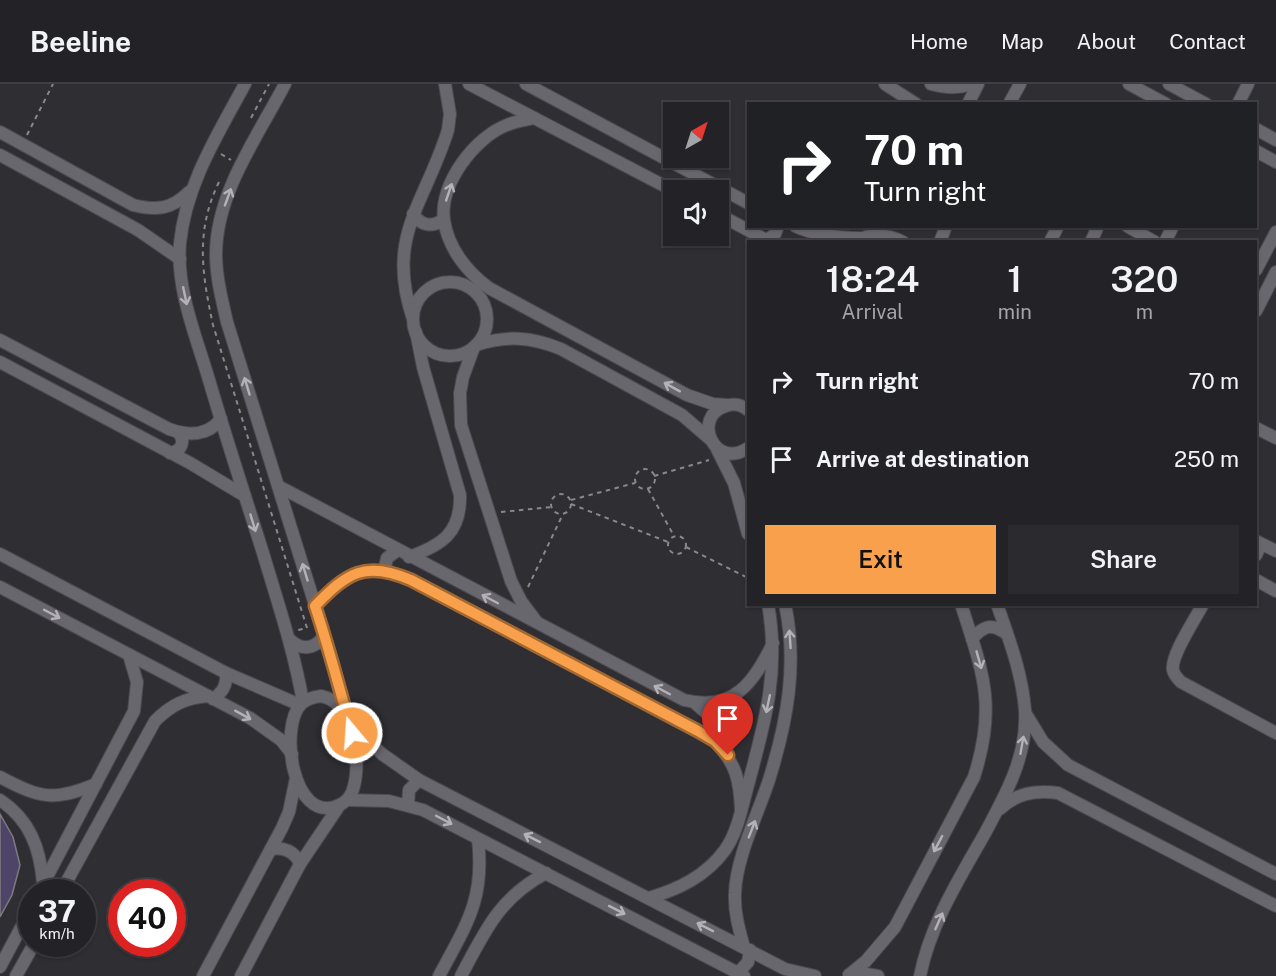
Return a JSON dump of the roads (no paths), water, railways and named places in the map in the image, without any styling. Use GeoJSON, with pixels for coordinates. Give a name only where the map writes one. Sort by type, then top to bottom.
{"type":"FeatureCollection","features":[{"type":"Feature","properties":{"kind":"street"},"geometry":{"type":"LineString","coordinates":[[245,84],[210,148],[192,189],[183,225],[180,259],[188,306],[290,640],[301,704],[294,722],[292,754],[296,777],[305,798],[321,807],[343,803],[389,801],[408,805],[437,816],[741,974],[748,962],[747,948],[737,920],[735,892],[742,857],[769,779],[786,720],[792,667],[790,630],[785,606]]}},
{"type":"Feature","properties":{"kind":"street"},"geometry":{"type":"LineString","coordinates":[[241,976],[300,864],[352,792],[356,773],[355,746],[315,606],[227,322],[218,274],[216,253],[227,199],[285,84]]}},
{"type":"Feature","properties":{"kind":"street"},"geometry":{"type":"LineString","coordinates":[[409,557],[435,546],[446,538],[453,530],[460,507],[460,495],[423,368],[413,319],[406,299],[402,256],[413,214],[448,130],[450,114],[445,84]]}},
{"type":"Feature","properties":{"kind":"street"},"geometry":{"type":"LineString","coordinates":[[469,84],[663,185]]}},
{"type":"Feature","properties":{"kind":"street"},"geometry":{"type":"LineString","coordinates":[[526,84],[541,88],[747,202]]}},
{"type":"Feature","properties":{"kind":"street"},"geometry":{"type":"LineString","coordinates":[[885,84],[913,102]]}},
{"type":"Feature","properties":{"kind":"street"},"geometry":{"type":"LineString","coordinates":[[931,84],[957,87],[971,84]]}},
{"type":"Feature","properties":{"kind":"street"},"geometry":{"type":"LineString","coordinates":[[970,102],[978,84]]}},
{"type":"Feature","properties":{"kind":"street"},"geometry":{"type":"LineString","coordinates":[[1011,102],[1018,84]]}},
{"type":"Feature","properties":{"kind":"street"},"geometry":{"type":"LineString","coordinates":[[1129,84],[1162,102]]}},
{"type":"Feature","properties":{"kind":"street"},"geometry":{"type":"LineString","coordinates":[[1169,84],[1202,102]]}},
{"type":"Feature","properties":{"kind":"street"},"geometry":{"type":"LineString","coordinates":[[1239,102],[1248,84]]}},
{"type":"Feature","properties":{"kind":"street"},"geometry":{"type":"LineString","coordinates":[[534,118],[507,125],[489,135],[473,149],[460,166],[451,185],[444,205],[444,219],[448,237],[466,268],[489,288],[528,307],[687,395],[713,404],[740,406]]}},
{"type":"Feature","properties":{"kind":"street"},"geometry":{"type":"LineString","coordinates":[[1257,130],[1276,140]]}},
{"type":"Feature","properties":{"kind":"street"},"geometry":{"type":"LineString","coordinates":[[0,132],[133,205],[145,208],[168,207],[179,202],[192,189]]}},
{"type":"Feature","properties":{"kind":"street"},"geometry":{"type":"LineString","coordinates":[[1257,152],[1276,162]]}},
{"type":"Feature","properties":{"kind":"street"},"geometry":{"type":"LineString","coordinates":[[0,155],[122,220],[154,239],[180,259]]}},
{"type":"Feature","properties":{"kind":"street"},"geometry":{"type":"LineString","coordinates":[[122,220],[134,219],[137,214],[133,205]]}},
{"type":"Feature","properties":{"kind":"street"},"geometry":{"type":"LineString","coordinates":[[413,214],[427,225],[439,223],[444,219]]}},
{"type":"Feature","properties":{"kind":"street"},"geometry":{"type":"LineString","coordinates":[[729,220],[767,240]]}},
{"type":"Feature","properties":{"kind":"street"},"geometry":{"type":"LineString","coordinates":[[801,228],[821,235],[842,238],[884,235],[898,240]]}},
{"type":"Feature","properties":{"kind":"street"},"geometry":{"type":"LineString","coordinates":[[862,238],[880,228]]}},
{"type":"Feature","properties":{"kind":"street"},"geometry":{"type":"LineString","coordinates":[[1130,228],[1152,240]]}},
{"type":"Feature","properties":{"kind":"street"},"geometry":{"type":"LineString","coordinates":[[1257,268],[1276,232]]}},
{"type":"Feature","properties":{"kind":"street"},"geometry":{"type":"LineString","coordinates":[[466,268],[470,289]]}},
{"type":"Feature","properties":{"kind":"street"},"geometry":{"type":"LineString","coordinates":[[1257,309],[1276,272]]}},
{"type":"Feature","properties":{"kind":"street"},"geometry":{"type":"LineString","coordinates":[[413,319],[422,295],[432,286],[445,282],[458,283],[470,289],[480,297],[486,309],[487,322],[484,335],[475,346],[463,377],[459,409],[465,441],[508,573],[521,601],[538,625]]}},
{"type":"Feature","properties":{"kind":"street"},"geometry":{"type":"LineString","coordinates":[[470,289],[489,288]]}},
{"type":"Feature","properties":{"kind":"street"},"geometry":{"type":"LineString","coordinates":[[416,332],[423,344],[435,352],[448,356],[462,354],[475,346],[493,340],[528,338],[545,342],[682,415],[716,448],[731,454],[747,449]]}},
{"type":"Feature","properties":{"kind":"street"},"geometry":{"type":"LineString","coordinates":[[0,340],[178,432],[191,434],[203,432],[214,428],[221,419]]}},
{"type":"Feature","properties":{"kind":"street"},"geometry":{"type":"LineString","coordinates":[[0,362],[210,474],[245,496]]}},
{"type":"Feature","properties":{"kind":"street"},"geometry":{"type":"LineString","coordinates":[[740,406],[719,409],[709,423],[708,432],[734,483],[747,530]]}},
{"type":"Feature","properties":{"kind":"street"},"geometry":{"type":"LineString","coordinates":[[1257,428],[1276,438]]}},
{"type":"Feature","properties":{"kind":"street"},"geometry":{"type":"LineString","coordinates":[[170,453],[182,446],[183,438],[178,432]]}},
{"type":"Feature","properties":{"kind":"street"},"geometry":{"type":"LineString","coordinates":[[278,486],[674,696],[694,703],[721,726],[720,737],[715,741]]}},
{"type":"Feature","properties":{"kind":"street"},"geometry":{"type":"LineString","coordinates":[[1257,546],[1276,551]]}},
{"type":"Feature","properties":{"kind":"street"},"geometry":{"type":"LineString","coordinates":[[387,571],[385,567],[387,558],[398,550]]}},
{"type":"Feature","properties":{"kind":"street"},"geometry":{"type":"LineString","coordinates":[[0,554],[226,673],[301,704],[315,697],[328,697],[334,700],[382,754],[419,780],[785,969],[815,976]]}},
{"type":"Feature","properties":{"kind":"street"},"geometry":{"type":"LineString","coordinates":[[315,606],[340,582],[354,574],[370,570],[387,571],[411,580],[715,741],[728,755],[737,773],[741,792],[741,811]]}},
{"type":"Feature","properties":{"kind":"street"},"geometry":{"type":"LineString","coordinates":[[1257,581],[1276,591]]}},
{"type":"Feature","properties":{"kind":"street"},"geometry":{"type":"LineString","coordinates":[[0,587],[266,728],[281,740],[292,754]]}},
{"type":"Feature","properties":{"kind":"street"},"geometry":{"type":"LineString","coordinates":[[649,898],[684,885],[700,875],[726,848],[741,811],[770,695],[773,643],[768,606]]}},
{"type":"Feature","properties":{"kind":"street"},"geometry":{"type":"LineString","coordinates":[[847,976],[866,961],[895,927],[974,777],[986,731],[987,707],[985,683],[962,606]]}},
{"type":"Feature","properties":{"kind":"street"},"geometry":{"type":"LineString","coordinates":[[920,976],[928,948],[947,903],[1019,764],[1024,738],[1025,712],[1016,659],[998,606]]}},
{"type":"Feature","properties":{"kind":"street"},"geometry":{"type":"LineString","coordinates":[[1202,606],[1176,655],[1173,670],[1176,678],[1276,733]]}},
{"type":"Feature","properties":{"kind":"street"},"geometry":{"type":"LineString","coordinates":[[972,639],[979,631],[988,627],[999,628],[1007,634]]}},
{"type":"Feature","properties":{"kind":"street"},"geometry":{"type":"LineString","coordinates":[[290,640],[304,648],[312,647],[324,636]]}},
{"type":"Feature","properties":{"kind":"street"},"geometry":{"type":"LineString","coordinates":[[694,703],[718,701],[741,692],[753,678],[773,643]]}},
{"type":"Feature","properties":{"kind":"street"},"geometry":{"type":"LineString","coordinates":[[46,879],[134,711],[137,682],[129,655]]}},
{"type":"Feature","properties":{"kind":"street"},"geometry":{"type":"LineString","coordinates":[[68,879],[155,721],[166,710],[186,700],[210,697],[223,691],[226,685],[226,673]]}},
{"type":"Feature","properties":{"kind":"street"},"geometry":{"type":"LineString","coordinates":[[1025,712],[1043,742],[1068,765],[1276,874]]}},
{"type":"Feature","properties":{"kind":"street"},"geometry":{"type":"LineString","coordinates":[[126,726],[137,724],[143,729],[145,736]]}},
{"type":"Feature","properties":{"kind":"street"},"geometry":{"type":"LineString","coordinates":[[0,777],[33,794],[49,796],[65,795],[96,784]]}},
{"type":"Feature","properties":{"kind":"street"},"geometry":{"type":"LineString","coordinates":[[203,976],[289,812],[296,777]]}},
{"type":"Feature","properties":{"kind":"street"},"geometry":{"type":"LineString","coordinates":[[408,805],[409,790],[419,780]]}},
{"type":"Feature","properties":{"kind":"street"},"geometry":{"type":"LineString","coordinates":[[4,802],[19,799],[20,787]]}},
{"type":"Feature","properties":{"kind":"street"},"geometry":{"type":"LineString","coordinates":[[995,814],[1008,802],[1023,794],[1041,791],[1058,793],[1276,906]]}},
{"type":"Feature","properties":{"kind":"street"},"geometry":{"type":"LineString","coordinates":[[4,802],[21,817],[31,832],[38,848],[40,879]]}},
{"type":"Feature","properties":{"kind":"street"},"geometry":{"type":"LineString","coordinates":[[439,976],[472,914],[480,875],[478,839]]}},
{"type":"Feature","properties":{"kind":"street"},"geometry":{"type":"LineString","coordinates":[[726,848],[731,858],[742,857]]}},
{"type":"Feature","properties":{"kind":"street"},"geometry":{"type":"LineString","coordinates":[[271,849],[286,850],[293,854],[300,864]]}},
{"type":"Feature","properties":{"kind":"street"},"geometry":{"type":"LineString","coordinates":[[461,976],[502,906],[515,893],[546,873]]}},
{"type":"Feature","properties":{"kind":"street"},"geometry":{"type":"LineString","coordinates":[[472,914],[481,917],[489,925]]}},
{"type":"Feature","properties":{"kind":"street"},"geometry":{"type":"LineString","coordinates":[[0,967],[18,933]]}},
{"type":"Feature","properties":{"kind":"street"},"geometry":{"type":"LineString","coordinates":[[16,976],[27,957]]}},
{"type":"Feature","properties":{"kind":"street"},"geometry":{"type":"LineString","coordinates":[[847,976],[860,974],[878,976]]}}]}
